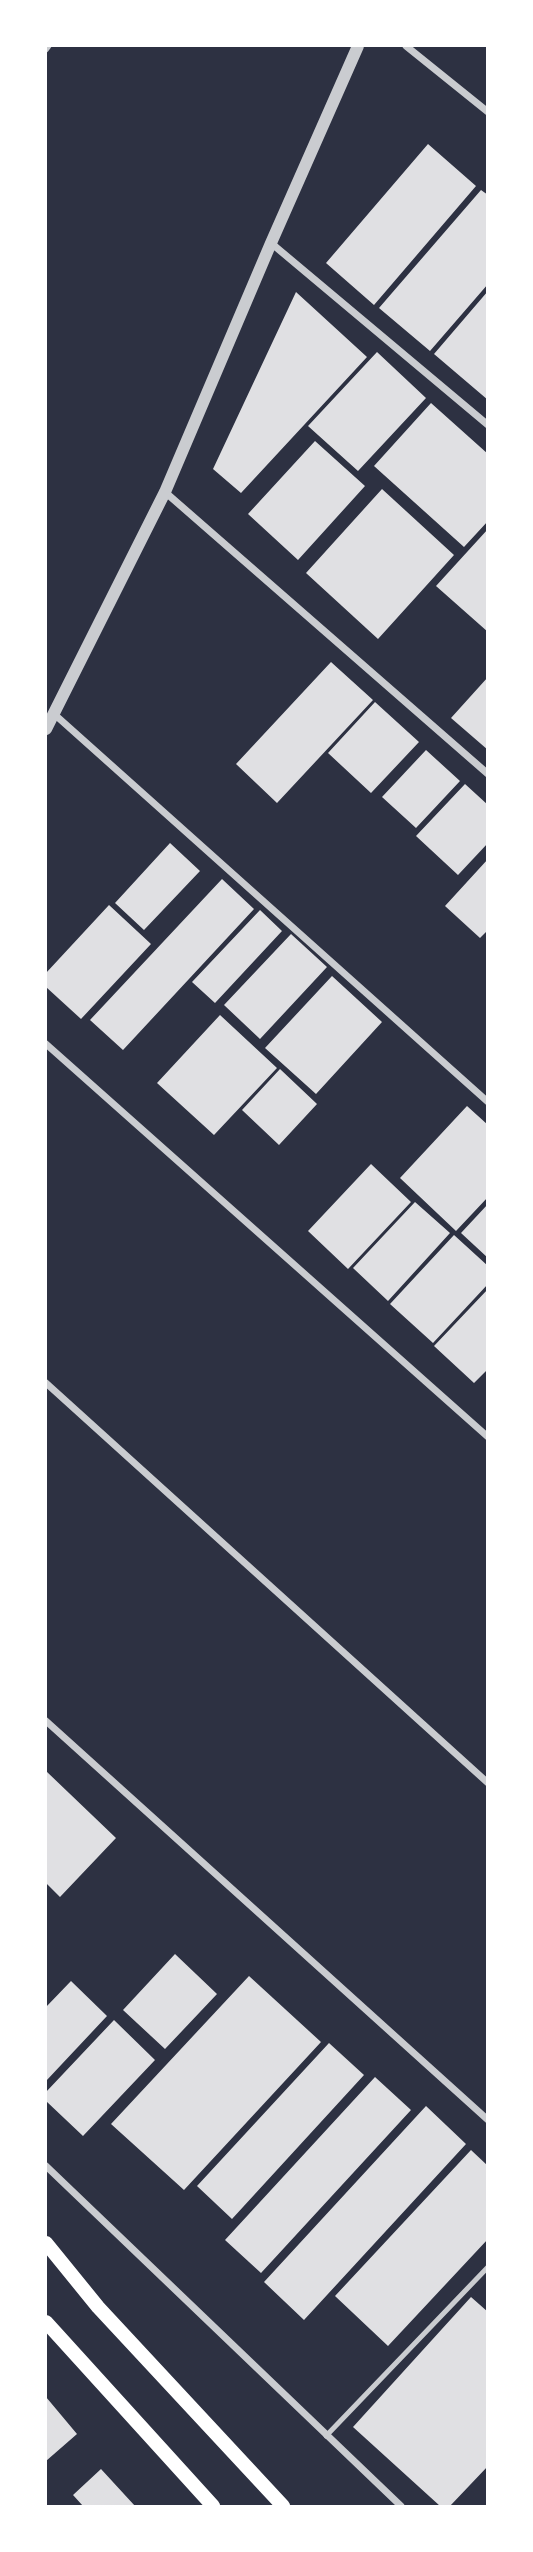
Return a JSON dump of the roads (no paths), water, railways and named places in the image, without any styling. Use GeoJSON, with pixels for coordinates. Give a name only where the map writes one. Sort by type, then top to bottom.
{"type":"FeatureCollection","features":[{"type":"Feature","properties":{"kind":"main road"},"geometry":{"type":"LineString","coordinates":[[46,2244],[98,2307],[283,2507]]}},
{"type":"Feature","properties":{"kind":"main road"},"geometry":{"type":"LineString","coordinates":[[46,2322],[213,2507]]}},
{"type":"Feature","properties":{"kind":"street"},"geometry":{"type":"LineString","coordinates":[[46,729],[52,712],[165,492],[358,46]]}},
{"type":"Feature","properties":{"kind":"street"},"geometry":{"type":"LineString","coordinates":[[406,46],[488,112]]}},
{"type":"Feature","properties":{"kind":"street"},"geometry":{"type":"LineString","coordinates":[[271,243],[488,425]]}},
{"type":"Feature","properties":{"kind":"street"},"geometry":{"type":"LineString","coordinates":[[165,492],[488,774]]}},
{"type":"Feature","properties":{"kind":"street"},"geometry":{"type":"LineString","coordinates":[[52,712],[488,1102]]}},
{"type":"Feature","properties":{"kind":"street"},"geometry":{"type":"LineString","coordinates":[[46,1044],[488,1437]]}},
{"type":"Feature","properties":{"kind":"street"},"geometry":{"type":"LineString","coordinates":[[46,1383],[488,1783]]}},
{"type":"Feature","properties":{"kind":"street"},"geometry":{"type":"LineString","coordinates":[[46,1721],[488,2120]]}},
{"type":"Feature","properties":{"kind":"street"},"geometry":{"type":"LineString","coordinates":[[46,2166],[401,2507]]}},
{"type":"Feature","properties":{"kind":"lane"},"geometry":{"type":"LineString","coordinates":[[46,50],[50,46]]}},
{"type":"Feature","properties":{"kind":"lane"},"geometry":{"type":"LineString","coordinates":[[326,2436],[488,2267]]}}]}
